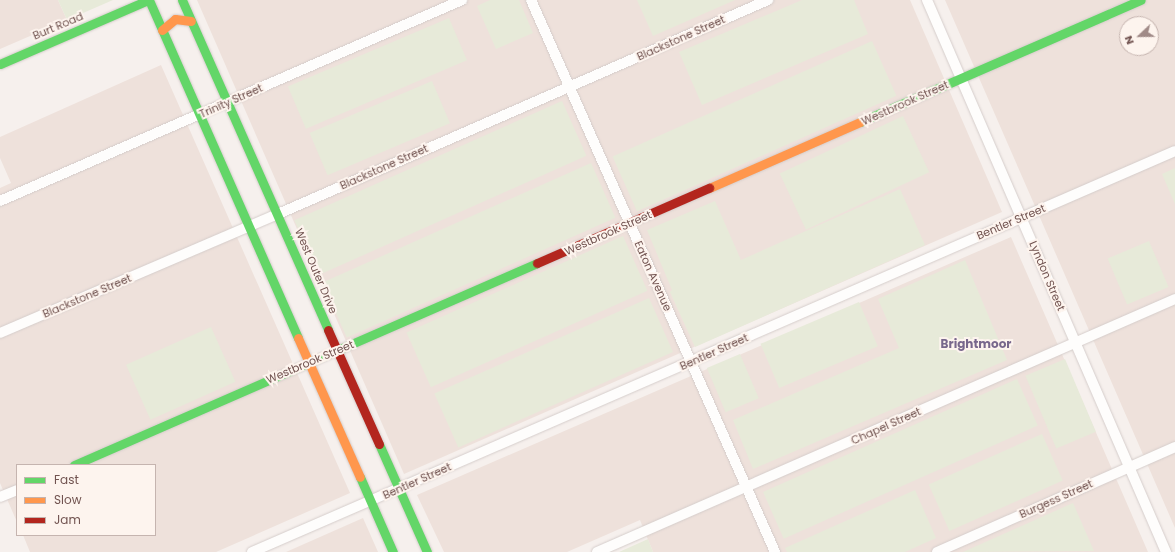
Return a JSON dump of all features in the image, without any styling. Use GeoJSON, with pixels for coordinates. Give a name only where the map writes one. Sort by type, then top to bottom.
{"type":"FeatureCollection","features":[{"type":"Feature","properties":{"kind":"street"},"geometry":{"type":"LineString","coordinates":[[148,0],[393,552]]}},
{"type":"Feature","properties":{"kind":"street","name":"Burt Road"},"geometry":{"type":"LineString","coordinates":[[0,64],[148,0]]}},
{"type":"Feature","properties":{"kind":"street","name":"West Outer Drive"},"geometry":{"type":"LineString","coordinates":[[182,0],[427,552]]}},
{"type":"Feature","properties":{"kind":"street","name":"Trinity Street"},"geometry":{"type":"LineString","coordinates":[[0,201],[462,0]]}},
{"type":"Feature","properties":{"kind":"street","name":"Eaton Avenue"},"geometry":{"type":"LineString","coordinates":[[531,0],[775,552]]}},
{"type":"Feature","properties":{"kind":"street","name":"Blackstone Street"},"geometry":{"type":"LineString","coordinates":[[0,333],[278,214],[768,0]]}},
{"type":"Feature","properties":{"kind":"street","name":"Lyndon Street"},"geometry":{"type":"LineString","coordinates":[[927,0],[1166,552]]}},
{"type":"Feature","properties":{"kind":"street","name":"Westbrook Street"},"geometry":{"type":"LineString","coordinates":[[76,464],[1141,0]]}},
{"type":"Feature","properties":{"kind":"street"},"geometry":{"type":"LineString","coordinates":[[162,30],[175,19],[191,21]]}},
{"type":"Feature","properties":{"kind":"street","name":"Bentler Street"},"geometry":{"type":"LineString","coordinates":[[252,552],[1022,218],[1175,150]]}},
{"type":"Feature","properties":{"kind":"street","name":"Chapel Street"},"geometry":{"type":"LineString","coordinates":[[597,552],[1175,299]]}},
{"type":"Feature","properties":{"kind":"street","name":"Burgess Street"},"geometry":{"type":"LineString","coordinates":[[937,552],[1175,447]]}},
{"type":"Feature","properties":{"kind":"street"},"geometry":{"type":"LineString","coordinates":[[0,497],[16,490]]}},
{"type":"Feature","properties":{"kind":"shaded area"},"geometry":{"type":"Polygon","coordinates":[[[0,0],[58,0],[67,20],[0,49],[0,0]]]}},
{"type":"Feature","properties":{"kind":"shaded area"},"geometry":{"type":"Polygon","coordinates":[[[197,0],[910,0],[1002,212],[404,474],[197,0]]]}},
{"type":"Feature","properties":{"kind":"shaded area"},"geometry":{"type":"Polygon","coordinates":[[[945,0],[1175,0],[1175,528],[945,0]]]}},
{"type":"Feature","properties":{"kind":"shaded area"},"geometry":{"type":"Polygon","coordinates":[[[161,65],[350,493],[216,552],[30,552],[23,536],[156,536],[156,464],[16,464],[16,520],[0,483],[0,188],[11,183],[0,158],[0,137],[161,65]]]}},
{"type":"Feature","properties":{"kind":"shaded area"},"geometry":{"type":"Polygon","coordinates":[[[1011,237],[1148,552],[653,552],[640,520],[567,552],[444,552],[417,495],[1011,237]]]}},
{"type":"Feature","properties":{"kind":"shaded area"},"geometry":{"type":"Polygon","coordinates":[[[363,518],[378,552],[286,552],[363,518]]]}},
{"type":"Feature","properties":{"kind":"green space"},"geometry":{"type":"Polygon","coordinates":[[[58,0],[113,0],[67,20],[58,0]]]}},
{"type":"Feature","properties":{"kind":"green space"},"geometry":{"type":"Polygon","coordinates":[[[490,0],[519,0],[533,33],[496,49],[477,6],[490,0]]]}},
{"type":"Feature","properties":{"kind":"green space"},"geometry":{"type":"Polygon","coordinates":[[[637,0],[735,0],[653,36],[637,0]]]}},
{"type":"Feature","properties":{"kind":"green space"},"geometry":{"type":"Polygon","coordinates":[[[802,0],[854,0],[868,34],[702,105],[679,52],[802,0]]]}},
{"type":"Feature","properties":{"kind":"green space"},"geometry":{"type":"Polygon","coordinates":[[[449,18],[467,60],[306,129],[288,86],[449,18]]]}},
{"type":"Feature","properties":{"kind":"green space"},"geometry":{"type":"Polygon","coordinates":[[[872,41],[896,96],[637,211],[613,157],[872,41]]]}},
{"type":"Feature","properties":{"kind":"green space"},"geometry":{"type":"Polygon","coordinates":[[[432,81],[450,123],[328,175],[310,133],[432,81]]]}},
{"type":"Feature","properties":{"kind":"green space"},"geometry":{"type":"Polygon","coordinates":[[[562,101],[586,156],[319,275],[294,220],[562,101]]]}},
{"type":"Feature","properties":{"kind":"green space"},"geometry":{"type":"Polygon","coordinates":[[[903,116],[929,172],[806,230],[780,173],[903,116]]]}},
{"type":"Feature","properties":{"kind":"green space"},"geometry":{"type":"Polygon","coordinates":[[[591,163],[615,218],[347,337],[322,283],[591,163]]]}},
{"type":"Feature","properties":{"kind":"green space"},"geometry":{"type":"Polygon","coordinates":[[[1175,168],[1175,204],[1162,174],[1175,168]]]}},
{"type":"Feature","properties":{"kind":"green space"},"geometry":{"type":"Polygon","coordinates":[[[900,189],[925,245],[695,347],[670,292],[672,290],[647,230],[715,201],[741,260],[900,189]]]}},
{"type":"Feature","properties":{"kind":"green space"},"geometry":{"type":"Polygon","coordinates":[[[623,236],[647,291],[431,387],[406,332],[623,236]]]}},
{"type":"Feature","properties":{"kind":"green space"},"geometry":{"type":"Polygon","coordinates":[[[1149,241],[1169,287],[1127,305],[1108,259],[1149,241]]]}},
{"type":"Feature","properties":{"kind":"green space"},"geometry":{"type":"Polygon","coordinates":[[[965,260],[1007,360],[753,469],[733,420],[899,348],[878,299],[965,260]]]}},
{"type":"Feature","properties":{"kind":"green space"},"geometry":{"type":"Polygon","coordinates":[[[649,298],[673,352],[458,447],[434,394],[649,298]]]}},
{"type":"Feature","properties":{"kind":"green space"},"geometry":{"type":"Polygon","coordinates":[[[859,302],[878,346],[779,388],[761,344],[859,302]]]}},
{"type":"Feature","properties":{"kind":"green space"},"geometry":{"type":"Polygon","coordinates":[[[211,327],[235,382],[150,420],[126,365],[211,327]]]}},
{"type":"Feature","properties":{"kind":"green space"},"geometry":{"type":"Polygon","coordinates":[[[740,354],[759,398],[726,412],[707,368],[740,354]]]}},
{"type":"Feature","properties":{"kind":"green space"},"geometry":{"type":"Polygon","coordinates":[[[1065,359],[1096,432],[1056,449],[1025,376],[1065,359]]]}},
{"type":"Feature","properties":{"kind":"green space"},"geometry":{"type":"Polygon","coordinates":[[[1017,379],[1038,426],[784,539],[763,492],[1017,379]]]}},
{"type":"Feature","properties":{"kind":"green space"},"geometry":{"type":"Polygon","coordinates":[[[1042,434],[1063,481],[949,531],[929,484],[1042,434]]]}},
{"type":"Feature","properties":{"kind":"green space"},"geometry":{"type":"Polygon","coordinates":[[[915,490],[936,538],[905,552],[787,552],[785,548],[915,490]]]}},
{"type":"Feature","properties":{"kind":"green space"},"geometry":{"type":"Polygon","coordinates":[[[1073,503],[1094,551],[963,552],[1073,503]]]}},
{"type":"Feature","properties":{"kind":"green space"},"geometry":{"type":"Polygon","coordinates":[[[648,539],[653,552],[619,552],[648,539]]]}},
{"type":"Feature","properties":{"kind":"traffic: fast"},"geometry":{"type":"LineString","coordinates":[[0,64],[148,0]]}},
{"type":"Feature","properties":{"kind":"traffic: fast"},"geometry":{"type":"LineString","coordinates":[[149,0],[298,338]]}},
{"type":"Feature","properties":{"kind":"traffic: fast"},"geometry":{"type":"LineString","coordinates":[[182,0],[328,330]]}},
{"type":"Feature","properties":{"kind":"traffic: fast"},"geometry":{"type":"LineString","coordinates":[[860,122],[1141,0]]}},
{"type":"Feature","properties":{"kind":"traffic: fast"},"geometry":{"type":"LineString","coordinates":[[76,464],[537,263]]}},
{"type":"Feature","properties":{"kind":"traffic: fast"},"geometry":{"type":"LineString","coordinates":[[379,444],[427,552]]}},
{"type":"Feature","properties":{"kind":"traffic: fast"},"geometry":{"type":"LineString","coordinates":[[360,477],[393,552]]}},
{"type":"Feature","properties":{"kind":"traffic: slow"},"geometry":{"type":"LineString","coordinates":[[162,30],[175,19],[191,21]]}},
{"type":"Feature","properties":{"kind":"traffic: slow"},"geometry":{"type":"LineString","coordinates":[[709,188],[860,122]]}},
{"type":"Feature","properties":{"kind":"traffic: slow"},"geometry":{"type":"LineString","coordinates":[[298,338],[360,477]]}},
{"type":"Feature","properties":{"kind":"traffic: jam"},"geometry":{"type":"LineString","coordinates":[[537,263],[709,188]]}},
{"type":"Feature","properties":{"kind":"traffic: jam"},"geometry":{"type":"LineString","coordinates":[[328,330],[379,444]]}},
{"type":"Feature","properties":{"kind":"district","name":"Brightmoor"},"geometry":{"type":"Point","coordinates":[976,344]}}]}
